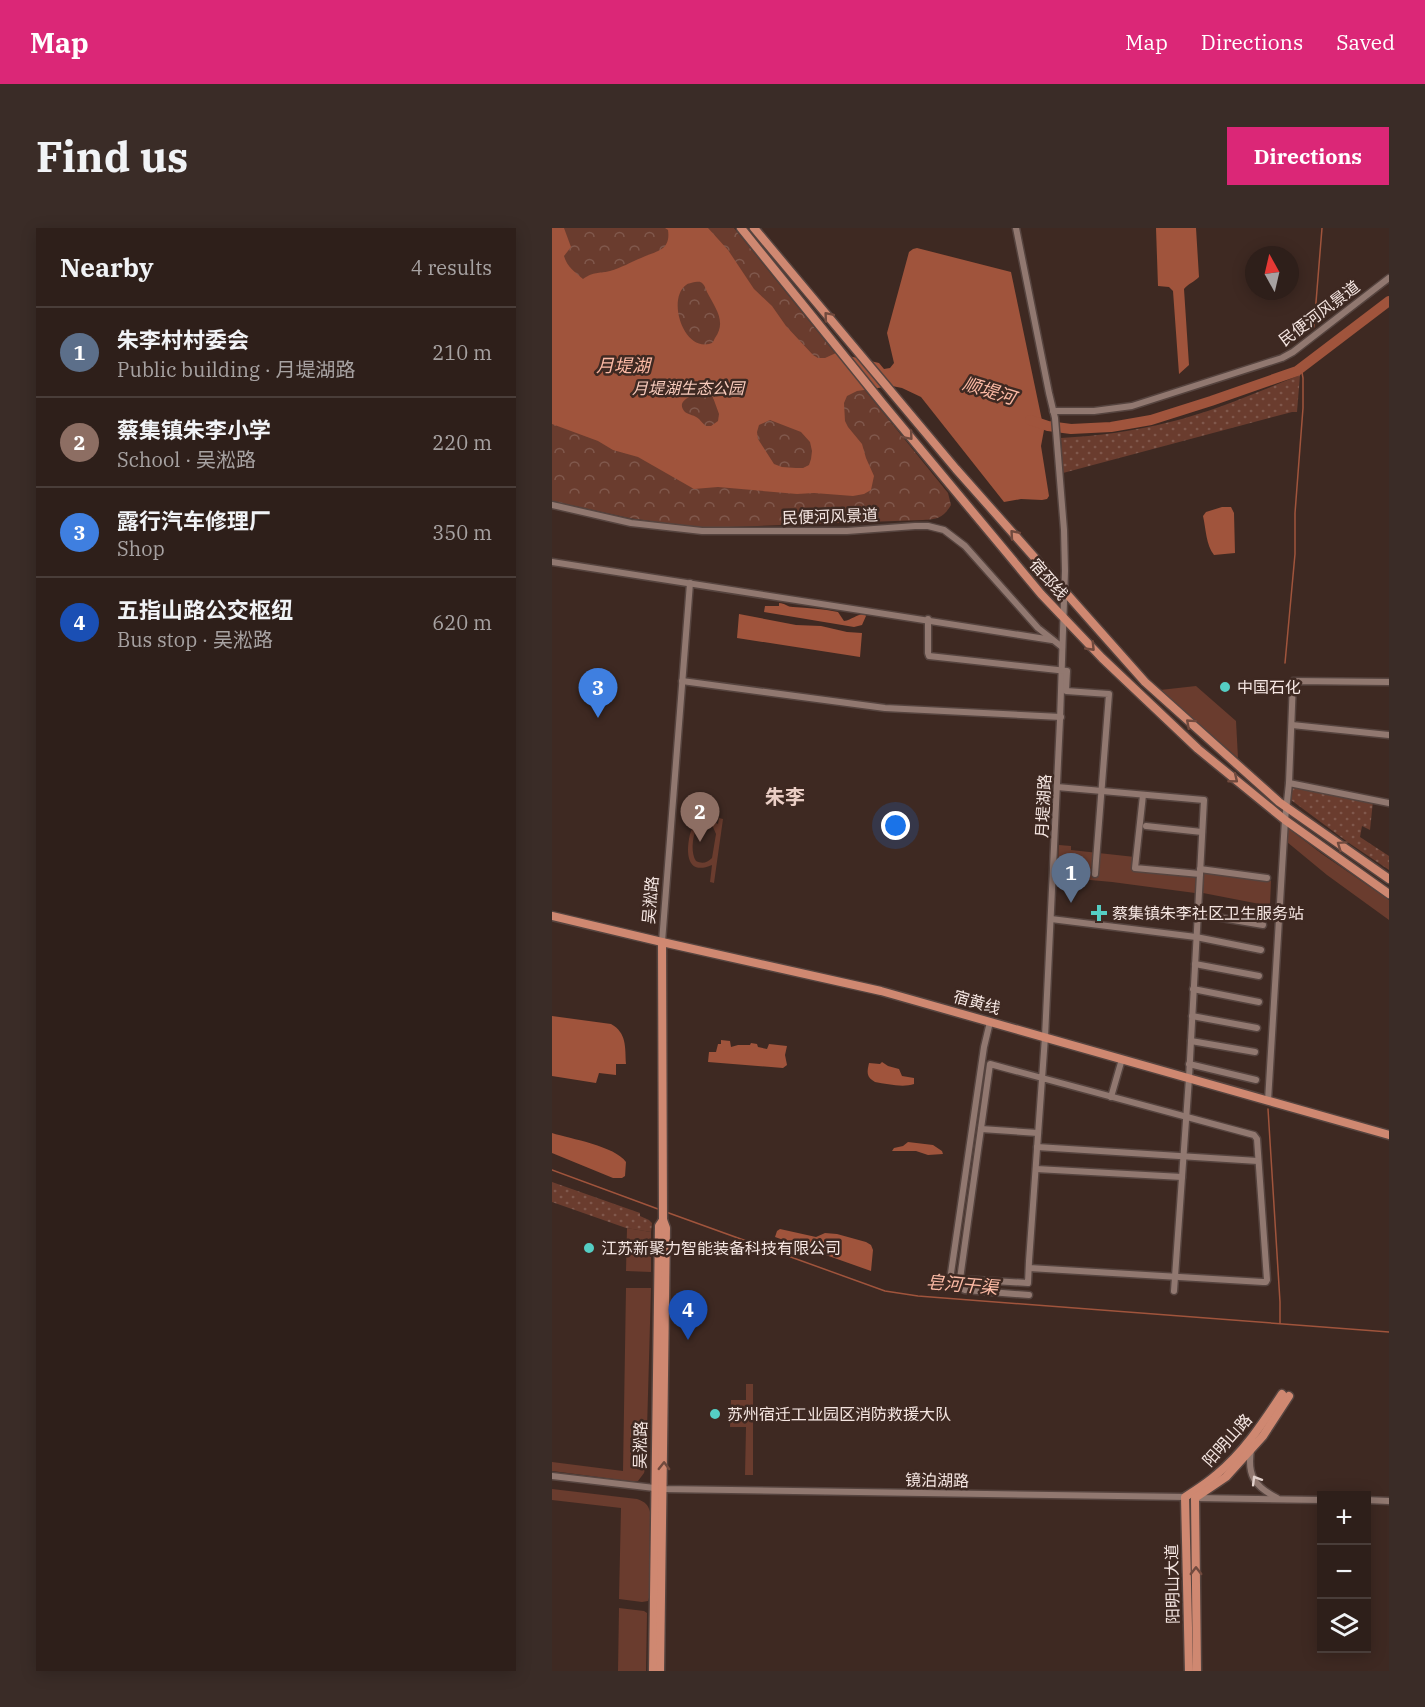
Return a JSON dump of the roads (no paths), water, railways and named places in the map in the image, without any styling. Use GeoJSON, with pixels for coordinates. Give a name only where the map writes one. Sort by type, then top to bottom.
{"type":"FeatureCollection","features":[{"type":"Feature","properties":{"kind":"main road","name":"宿邳线"},"geometry":{"type":"LineString","coordinates":[[741,228],[1028,579],[1063,618],[1124,680],[1198,749],[1285,820],[1389,894]]}},
{"type":"Feature","properties":{"kind":"main road","name":"宿邳线"},"geometry":{"type":"LineString","coordinates":[[754,228],[964,477],[1145,682],[1279,802],[1389,879]]}},
{"type":"Feature","properties":{"kind":"main road","name":"宿黄线"},"geometry":{"type":"LineString","coordinates":[[552,916],[864,987],[1389,1135]]}},
{"type":"Feature","properties":{"kind":"main road","name":"吴淞路"},"geometry":{"type":"LineString","coordinates":[[653,1671],[666,1228],[663,1221],[662,942]]}},
{"type":"Feature","properties":{"kind":"main road","name":"阳明山路"},"geometry":{"type":"LineString","coordinates":[[1185,1497],[1217,1474],[1232,1459],[1285,1395],[1263,1436],[1251,1450],[1226,1477],[1195,1498]]}},
{"type":"Feature","properties":{"kind":"main road","name":"吴淞路"},"geometry":{"type":"LineString","coordinates":[[659,1488],[660,1671]]}},
{"type":"Feature","properties":{"kind":"main road","name":"阳明山大道"},"geometry":{"type":"LineString","coordinates":[[1185,1497],[1189,1671]]}},
{"type":"Feature","properties":{"kind":"main road","name":"阳明山大道"},"geometry":{"type":"LineString","coordinates":[[1195,1498],[1197,1671]]}},
{"type":"Feature","properties":{"kind":"street","name":"月堤湖路"},"geometry":{"type":"LineString","coordinates":[[1016,228],[1055,418],[1064,530],[1065,592],[1045,1037],[1029,1268]]}},
{"type":"Feature","properties":{"kind":"street","name":"民便河风景道"},"geometry":{"type":"LineString","coordinates":[[1053,411],[1094,411],[1132,406],[1282,358],[1389,278]]}},
{"type":"Feature","properties":{"kind":"street","name":"民便河风景道"},"geometry":{"type":"LineString","coordinates":[[552,505],[631,523],[702,531],[847,531],[927,526],[944,530],[965,546],[1038,628],[1062,647]]}},
{"type":"Feature","properties":{"kind":"street"},"geometry":{"type":"LineString","coordinates":[[552,562],[1053,640]]}},
{"type":"Feature","properties":{"kind":"street","name":"吴淞路"},"geometry":{"type":"LineString","coordinates":[[662,942],[690,583]]}},
{"type":"Feature","properties":{"kind":"street"},"geometry":{"type":"LineString","coordinates":[[928,619],[929,656],[1067,670],[1066,691],[1109,694],[1095,874]]}},
{"type":"Feature","properties":{"kind":"street"},"geometry":{"type":"LineString","coordinates":[[682,681],[885,708],[1060,717]]}},
{"type":"Feature","properties":{"kind":"street"},"geometry":{"type":"LineString","coordinates":[[1268,1101],[1289,783],[1293,681],[1389,682]]}},
{"type":"Feature","properties":{"kind":"street"},"geometry":{"type":"LineString","coordinates":[[1292,725],[1389,735]]}},
{"type":"Feature","properties":{"kind":"street"},"geometry":{"type":"LineString","coordinates":[[1289,783],[1389,803]]}},
{"type":"Feature","properties":{"kind":"street"},"geometry":{"type":"LineString","coordinates":[[1057,787],[1204,800],[1189,1078],[1174,1292]]}},
{"type":"Feature","properties":{"kind":"street"},"geometry":{"type":"LineString","coordinates":[[1143,795],[1136,868],[1200,871],[1267,878]]}},
{"type":"Feature","properties":{"kind":"street"},"geometry":{"type":"LineString","coordinates":[[1146,826],[1202,832]]}},
{"type":"Feature","properties":{"kind":"street"},"geometry":{"type":"LineString","coordinates":[[1198,914],[1263,925]]}},
{"type":"Feature","properties":{"kind":"street"},"geometry":{"type":"LineString","coordinates":[[1051,919],[1196,937],[1261,950]]}},
{"type":"Feature","properties":{"kind":"street"},"geometry":{"type":"LineString","coordinates":[[1195,964],[1259,976]]}},
{"type":"Feature","properties":{"kind":"street"},"geometry":{"type":"LineString","coordinates":[[1194,989],[1259,1002]]}},
{"type":"Feature","properties":{"kind":"street"},"geometry":{"type":"LineString","coordinates":[[1192,1016],[1257,1028]]}},
{"type":"Feature","properties":{"kind":"street"},"geometry":{"type":"LineString","coordinates":[[990,1022],[984,1047],[951,1272],[953,1283],[965,1290],[1029,1295]]}},
{"type":"Feature","properties":{"kind":"street"},"geometry":{"type":"LineString","coordinates":[[1191,1041],[1255,1052]]}},
{"type":"Feature","properties":{"kind":"street"},"geometry":{"type":"LineString","coordinates":[[1111,1097],[1122,1059]]}},
{"type":"Feature","properties":{"kind":"street"},"geometry":{"type":"LineString","coordinates":[[990,1064],[1042,1078],[1254,1135],[1257,1139],[1266,1282],[1029,1268],[1028,1283],[960,1278],[990,1064]]}},
{"type":"Feature","properties":{"kind":"street"},"geometry":{"type":"LineString","coordinates":[[1189,1064],[1256,1080]]}},
{"type":"Feature","properties":{"kind":"street"},"geometry":{"type":"LineString","coordinates":[[972,1134],[981,1132],[1038,1133]]}},
{"type":"Feature","properties":{"kind":"street"},"geometry":{"type":"LineString","coordinates":[[1037,1147],[1258,1161]]}},
{"type":"Feature","properties":{"kind":"street"},"geometry":{"type":"LineString","coordinates":[[1036,1169],[1182,1178]]}},
{"type":"Feature","properties":{"kind":"street"},"geometry":{"type":"LineString","coordinates":[[1251,1450],[1250,1463],[1253,1478],[1261,1488],[1280,1499]]}},
{"type":"Feature","properties":{"kind":"street","name":"镜泊湖路"},"geometry":{"type":"LineString","coordinates":[[552,1476],[659,1488],[1317,1500]]}},
{"type":"Feature","properties":{"kind":"street"},"geometry":{"type":"LineString","coordinates":[[1371,1500],[1389,1501]]}},
{"type":"Feature","properties":{"kind":"water","name":"月堤湖"},"geometry":{"type":"Polygon","coordinates":[[[552,228],[564,228],[571,247],[564,256],[565,260],[583,279],[618,268],[661,249],[665,246],[668,237],[668,230],[665,228],[708,228],[728,250],[754,289],[772,306],[786,326],[813,355],[825,358],[836,353],[879,363],[884,369],[890,368],[894,363],[887,333],[909,252],[917,248],[1011,272],[1044,430],[1041,446],[1049,496],[1042,500],[1021,499],[1004,502],[921,397],[892,386],[857,391],[847,396],[844,403],[845,421],[862,444],[874,476],[871,490],[853,496],[718,487],[694,489],[638,457],[613,450],[598,441],[552,424],[552,228]],[[695,282],[687,284],[680,292],[678,311],[685,332],[700,344],[709,344],[713,342],[718,332],[720,320],[704,285],[695,282]],[[711,392],[685,400],[682,407],[685,412],[706,426],[711,426],[718,421],[719,414],[711,392]],[[770,420],[759,425],[758,439],[774,464],[796,468],[809,465],[812,451],[810,442],[801,432],[770,420]]]}},
{"type":"Feature","properties":{"kind":"water"},"geometry":{"type":"Polygon","coordinates":[[[1156,228],[1196,228],[1199,277],[1184,289],[1189,365],[1179,374],[1173,291],[1169,287],[1158,286],[1156,228]]]}},
{"type":"Feature","properties":{"kind":"water"},"geometry":{"type":"Polygon","coordinates":[[[1231,507],[1234,513],[1235,553],[1214,555],[1208,542],[1203,516],[1206,512],[1231,507]]]}},
{"type":"Feature","properties":{"kind":"water"},"geometry":{"type":"Polygon","coordinates":[[[779,603],[791,607],[838,612],[844,621],[862,614],[866,616],[862,625],[854,627],[764,612],[765,606],[779,606],[779,603]]]}},
{"type":"Feature","properties":{"kind":"water"},"geometry":{"type":"Polygon","coordinates":[[[739,614],[796,625],[821,626],[862,633],[860,657],[737,638],[739,614]]]}},
{"type":"Feature","properties":{"kind":"water"},"geometry":{"type":"Polygon","coordinates":[[[552,1016],[611,1024],[623,1036],[626,1064],[616,1064],[616,1075],[599,1073],[596,1083],[552,1076],[552,1016]]]}},
{"type":"Feature","properties":{"kind":"water"},"geometry":{"type":"Polygon","coordinates":[[[721,1040],[730,1041],[731,1047],[751,1043],[767,1049],[769,1044],[787,1046],[785,1055],[787,1065],[783,1068],[708,1062],[709,1052],[716,1052],[721,1040]]]}},
{"type":"Feature","properties":{"kind":"water"},"geometry":{"type":"Polygon","coordinates":[[[882,1062],[899,1069],[902,1076],[914,1078],[914,1084],[905,1086],[872,1080],[868,1074],[869,1063],[880,1064],[882,1062]]]}},
{"type":"Feature","properties":{"kind":"water"},"geometry":{"type":"Polygon","coordinates":[[[552,1133],[603,1147],[620,1156],[626,1162],[625,1176],[613,1178],[552,1153],[552,1133]]]}},
{"type":"Feature","properties":{"kind":"water"},"geometry":{"type":"Polygon","coordinates":[[[908,1142],[933,1145],[943,1154],[928,1155],[916,1151],[892,1151],[908,1142]]]}},
{"type":"Feature","properties":{"kind":"water"},"geometry":{"type":"Polygon","coordinates":[[[780,1229],[816,1237],[825,1233],[837,1234],[866,1242],[873,1250],[871,1271],[775,1237],[780,1229]]]}},
{"type":"Feature","properties":{"kind":"waterway"},"geometry":{"type":"LineString","coordinates":[[1314,327],[1322,228]]}},
{"type":"Feature","properties":{"kind":"waterway","name":"顺堤河"},"geometry":{"type":"LineString","coordinates":[[1030,420],[1048,426],[1071,429],[1111,427],[1151,420],[1211,401],[1297,371],[1389,301]]}},
{"type":"Feature","properties":{"kind":"waterway"},"geometry":{"type":"LineString","coordinates":[[1285,663],[1295,554],[1295,513],[1303,408],[1301,367]]}},
{"type":"Feature","properties":{"kind":"waterway"},"geometry":{"type":"LineString","coordinates":[[1268,1109],[1280,1323]]}},
{"type":"Feature","properties":{"kind":"waterway","name":"皂河干渠"},"geometry":{"type":"LineString","coordinates":[[552,1170],[658,1209]]}},
{"type":"Feature","properties":{"kind":"waterway","name":"皂河干渠"},"geometry":{"type":"LineString","coordinates":[[666,1212],[885,1291],[918,1296],[1389,1332]]}},
{"type":"Feature","properties":{"kind":"place","name":"中国石化"},"geometry":{"type":"Point","coordinates":[1225,687]}},
{"type":"Feature","properties":{"kind":"place","name":"露行汽车修理厂"},"geometry":{"type":"Point","coordinates":[598,718]}},
{"type":"Feature","properties":{"kind":"place","name":"蔡集镇朱李小学"},"geometry":{"type":"Point","coordinates":[700,842]}},
{"type":"Feature","properties":{"kind":"place","name":"朱李村村委会"},"geometry":{"type":"Point","coordinates":[1071,903]}},
{"type":"Feature","properties":{"kind":"place","name":"蔡集镇朱李社区卫生服务站"},"geometry":{"type":"Point","coordinates":[1099,913]}},
{"type":"Feature","properties":{"kind":"place","name":"江苏新聚力智能装备科技有限公司"},"geometry":{"type":"Point","coordinates":[589,1248]}},
{"type":"Feature","properties":{"kind":"place","name":"五指山路公交枢纽"},"geometry":{"type":"Point","coordinates":[688,1340]}},
{"type":"Feature","properties":{"kind":"place","name":"苏州宿迁工业园区消防救援大队"},"geometry":{"type":"Point","coordinates":[715,1414]}},
{"type":"Feature","properties":{"kind":"district","name":"朱李"},"geometry":{"type":"Point","coordinates":[785,797]}},
{"type":"Feature","properties":{"kind":"park label","name":"月堤湖生态公园"},"geometry":{"type":"Point","coordinates":[688,388]}}]}
